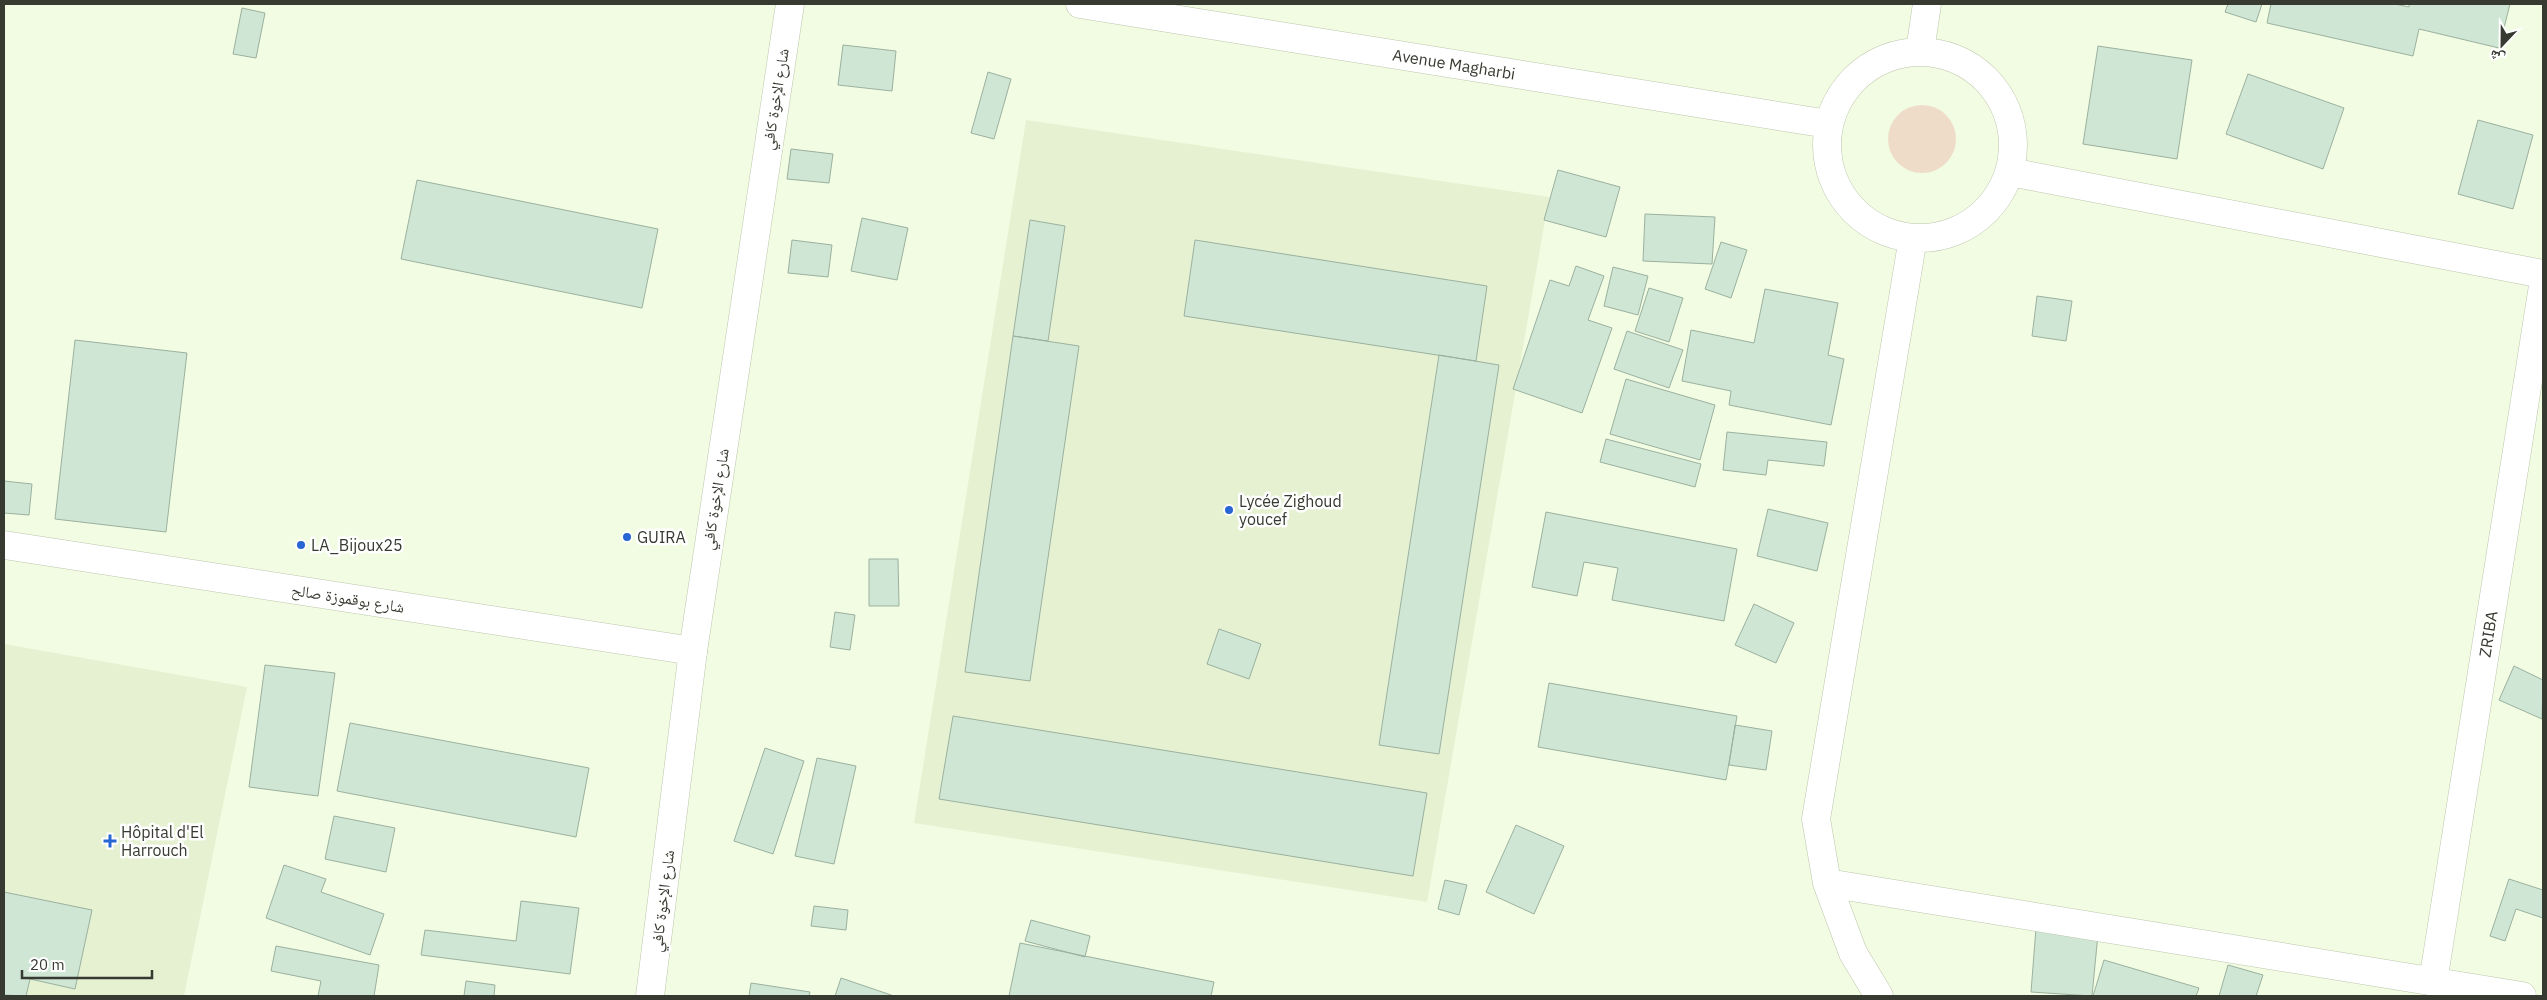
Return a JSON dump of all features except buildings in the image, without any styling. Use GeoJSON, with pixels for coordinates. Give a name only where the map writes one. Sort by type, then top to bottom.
{"type":"FeatureCollection","features":[{"type":"Feature","properties":{"kind":"street","name":"شارع الإخوة كافي"},"geometry":{"type":"LineString","coordinates":[[650,996],[693,651],[790,4]]}},
{"type":"Feature","properties":{"kind":"street","name":"Avenue Magharbi"},"geometry":{"type":"LineString","coordinates":[[1080,4],[1828,124]]}},
{"type":"Feature","properties":{"kind":"street"},"geometry":{"type":"LineString","coordinates":[[1920,51],[1926,4]]}},
{"type":"Feature","properties":{"kind":"street"},"geometry":{"type":"LineString","coordinates":[[1920,51],[1948,56],[1974,69],[1995,89],[2008,115],[2014,144],[2010,172],[1995,201],[1973,222],[1944,236],[1913,238],[1886,232],[1863,219],[1844,200],[1832,176],[1826,151],[1828,124],[1840,95],[1861,71],[1889,56],[1920,51]]}},
{"type":"Feature","properties":{"kind":"street"},"geometry":{"type":"LineString","coordinates":[[2010,172],[2543,274]]}},
{"type":"Feature","properties":{"kind":"street"},"geometry":{"type":"LineString","coordinates":[[1879,996],[1853,953],[1827,883],[1816,819],[1913,238]]}},
{"type":"Feature","properties":{"kind":"street","name":"ZRIBA"},"geometry":{"type":"LineString","coordinates":[[2433,982],[2543,286]]}},
{"type":"Feature","properties":{"kind":"street","name":"شارع بوقموزة صالح"},"geometry":{"type":"LineString","coordinates":[[4,545],[693,651]]}},
{"type":"Feature","properties":{"kind":"street"},"geometry":{"type":"LineString","coordinates":[[1827,883],[2522,996]]}},
{"type":"Feature","properties":{"kind":"shaded area"},"geometry":{"type":"Polygon","coordinates":[[[1915,105],[1929,105],[1941,110],[1951,120],[1956,132],[1956,146],[1951,158],[1941,168],[1929,173],[1915,173],[1903,168],[1893,158],[1888,146],[1888,132],[1893,120],[1903,110],[1915,105]]]}},
{"type":"Feature","properties":{"kind":"shaded area","name":"Lycée Zighoud youcef"},"geometry":{"type":"Polygon","coordinates":[[[1026,120],[1549,197],[1427,902],[914,823],[1026,120]]]}},
{"type":"Feature","properties":{"kind":"shaded area","name":"Hôpital d'El Harrouch"},"geometry":{"type":"Polygon","coordinates":[[[4,644],[247,687],[184,996],[4,996],[4,644]]]}},
{"type":"Feature","properties":{"kind":"place","name":"Lycée Zighoud youcef"},"geometry":{"type":"Point","coordinates":[1229,510]}},
{"type":"Feature","properties":{"kind":"place","name":"GUIRA"},"geometry":{"type":"Point","coordinates":[627,537]}},
{"type":"Feature","properties":{"kind":"place","name":"LA_Bijoux25"},"geometry":{"type":"Point","coordinates":[301,545]}},
{"type":"Feature","properties":{"kind":"place","name":"Hôpital d'El Harrouch"},"geometry":{"type":"Point","coordinates":[110,841]}}]}
